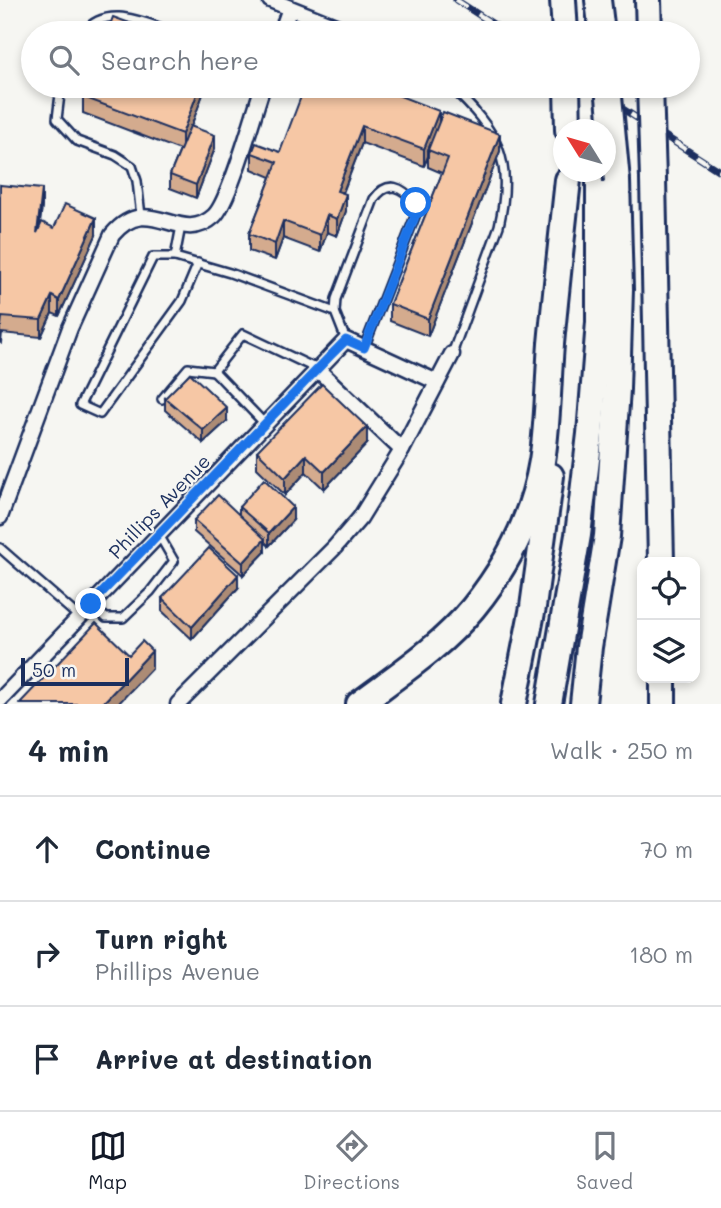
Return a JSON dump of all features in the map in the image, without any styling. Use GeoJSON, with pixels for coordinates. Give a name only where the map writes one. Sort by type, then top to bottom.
{"type":"FeatureCollection","features":[{"type":"Feature","properties":{"kind":"highway"},"geometry":{"type":"LineString","coordinates":[[563,0],[564,21]]}},
{"type":"Feature","properties":{"kind":"highway"},"geometry":{"type":"LineString","coordinates":[[598,0],[599,21]]}},
{"type":"Feature","properties":{"kind":"highway"},"geometry":{"type":"LineString","coordinates":[[648,0],[649,21]]}},
{"type":"Feature","properties":{"kind":"highway"},"geometry":{"type":"LineString","coordinates":[[567,98],[568,119]]}},
{"type":"Feature","properties":{"kind":"highway"},"geometry":{"type":"LineString","coordinates":[[598,98],[599,119]]}},
{"type":"Feature","properties":{"kind":"highway"},"geometry":{"type":"LineString","coordinates":[[607,119],[608,98]]}},
{"type":"Feature","properties":{"kind":"highway"},"geometry":{"type":"LineString","coordinates":[[650,98],[661,557]]}},
{"type":"Feature","properties":{"kind":"highway"},"geometry":{"type":"LineString","coordinates":[[359,704],[416,663],[472,609],[498,575],[524,524],[536,487],[545,437],[567,182]]}},
{"type":"Feature","properties":{"kind":"highway"},"geometry":{"type":"LineString","coordinates":[[514,704],[533,607],[558,420],[567,265],[568,182]]}},
{"type":"Feature","properties":{"kind":"highway"},"geometry":{"type":"LineString","coordinates":[[549,704],[578,535],[590,434],[599,322],[605,182]]}},
{"type":"Feature","properties":{"kind":"highway"},"geometry":{"type":"LineString","coordinates":[[583,704],[589,647],[607,536],[617,389],[621,289],[606,182]]}},
{"type":"Feature","properties":{"kind":"highway"},"geometry":{"type":"LineString","coordinates":[[663,683],[663,704]]}},
{"type":"Feature","properties":{"kind":"street"},"geometry":{"type":"LineString","coordinates":[[270,0],[323,21]]}},
{"type":"Feature","properties":{"kind":"street"},"geometry":{"type":"LineString","coordinates":[[285,21],[290,8]]}},
{"type":"Feature","properties":{"kind":"street"},"geometry":{"type":"LineString","coordinates":[[0,517],[70,328],[112,235],[119,226],[141,216],[181,226],[202,224],[220,209],[259,98]]}},
{"type":"Feature","properties":{"kind":"street"},"geometry":{"type":"LineString","coordinates":[[346,340],[437,382]]}},
{"type":"Feature","properties":{"kind":"street","name":"Phillips Avenue"},"geometry":{"type":"LineString","coordinates":[[0,700],[346,340]]}},
{"type":"Feature","properties":{"kind":"street"},"geometry":{"type":"LineString","coordinates":[[178,704],[334,548],[360,518],[402,450],[452,354]]}},
{"type":"Feature","properties":{"kind":"street"},"geometry":{"type":"LineString","coordinates":[[317,369],[402,450]]}},
{"type":"Feature","properties":{"kind":"lane"},"geometry":{"type":"LineString","coordinates":[[98,21],[120,15],[139,21]]}},
{"type":"Feature","properties":{"kind":"lane"},"geometry":{"type":"LineString","coordinates":[[60,98],[57,119],[77,141],[132,166],[137,181],[141,216]]}},
{"type":"Feature","properties":{"kind":"lane"},"geometry":{"type":"LineString","coordinates":[[452,354],[499,226],[505,181],[502,154],[488,127],[461,98]]}},
{"type":"Feature","properties":{"kind":"lane"},"geometry":{"type":"LineString","coordinates":[[346,340],[335,312],[336,299],[374,199],[380,190],[389,186],[409,194],[416,203],[416,214],[364,348]]}},
{"type":"Feature","properties":{"kind":"lane"},"geometry":{"type":"LineString","coordinates":[[175,257],[181,226]]}},
{"type":"Feature","properties":{"kind":"lane"},"geometry":{"type":"LineString","coordinates":[[198,262],[182,301],[100,414],[80,405],[153,257],[175,257],[198,262],[335,312]]}},
{"type":"Feature","properties":{"kind":"lane"},"geometry":{"type":"LineString","coordinates":[[214,371],[243,334],[317,369]]}},
{"type":"Feature","properties":{"kind":"lane"},"geometry":{"type":"LineString","coordinates":[[162,399],[188,368],[214,371],[265,424]]}},
{"type":"Feature","properties":{"kind":"lane"},"geometry":{"type":"LineString","coordinates":[[91,604],[106,618],[123,618],[150,592],[174,561],[159,535]]}},
{"type":"Feature","properties":{"kind":"lane"},"geometry":{"type":"LineString","coordinates":[[0,548],[79,617]]}},
{"type":"Feature","properties":{"kind":"building"},"geometry":{"type":"Polygon","coordinates":[[[86,98],[196,98],[182,134],[86,98]]]}},
{"type":"Feature","properties":{"kind":"building"},"geometry":{"type":"Polygon","coordinates":[[[300,98],[405,98],[439,111],[424,149],[362,126],[337,191],[346,194],[337,219],[327,215],[320,235],[283,221],[275,244],[249,234],[277,162],[252,153],[256,143],[280,152],[300,98]]]}},
{"type":"Feature","properties":{"kind":"building"},"geometry":{"type":"Polygon","coordinates":[[[443,112],[500,134],[428,319],[390,304],[448,158],[428,150],[443,112]]]}},
{"type":"Feature","properties":{"kind":"building"},"geometry":{"type":"Polygon","coordinates":[[[190,126],[215,135],[196,185],[170,175],[190,126]]]}},
{"type":"Feature","properties":{"kind":"building"},"geometry":{"type":"Polygon","coordinates":[[[0,185],[42,189],[37,233],[42,222],[54,228],[65,204],[96,218],[59,300],[52,296],[41,320],[2,317],[0,326],[0,185]]]}},
{"type":"Feature","properties":{"kind":"building"},"geometry":{"type":"Polygon","coordinates":[[[190,373],[227,408],[203,430],[165,398],[190,373]]]}},
{"type":"Feature","properties":{"kind":"building"},"geometry":{"type":"Polygon","coordinates":[[[322,384],[367,427],[324,472],[306,455],[285,478],[257,451],[322,384]]]}},
{"type":"Feature","properties":{"kind":"building"},"geometry":{"type":"Polygon","coordinates":[[[264,479],[293,507],[269,533],[239,507],[264,479]]]}},
{"type":"Feature","properties":{"kind":"building"},"geometry":{"type":"Polygon","coordinates":[[[218,495],[265,539],[243,563],[194,520],[218,495]]]}},
{"type":"Feature","properties":{"kind":"building"},"geometry":{"type":"Polygon","coordinates":[[[209,548],[238,575],[192,627],[162,598],[209,548]]]}},
{"type":"Feature","properties":{"kind":"building"},"geometry":{"type":"Polygon","coordinates":[[[96,623],[129,655],[142,641],[152,651],[102,704],[19,704],[96,623]]]}},
{"type":"Feature","properties":{"kind":"railway"},"geometry":{"type":"LineString","coordinates":[[456,0],[488,21]]}},
{"type":"Feature","properties":{"kind":"railway"},"geometry":{"type":"LineString","coordinates":[[606,98],[721,172]]}},
{"type":"Feature","properties":{"kind":"route"},"geometry":{"type":"LineString","coordinates":[[91,604],[346,340],[364,348],[416,214],[416,203]]}}]}
